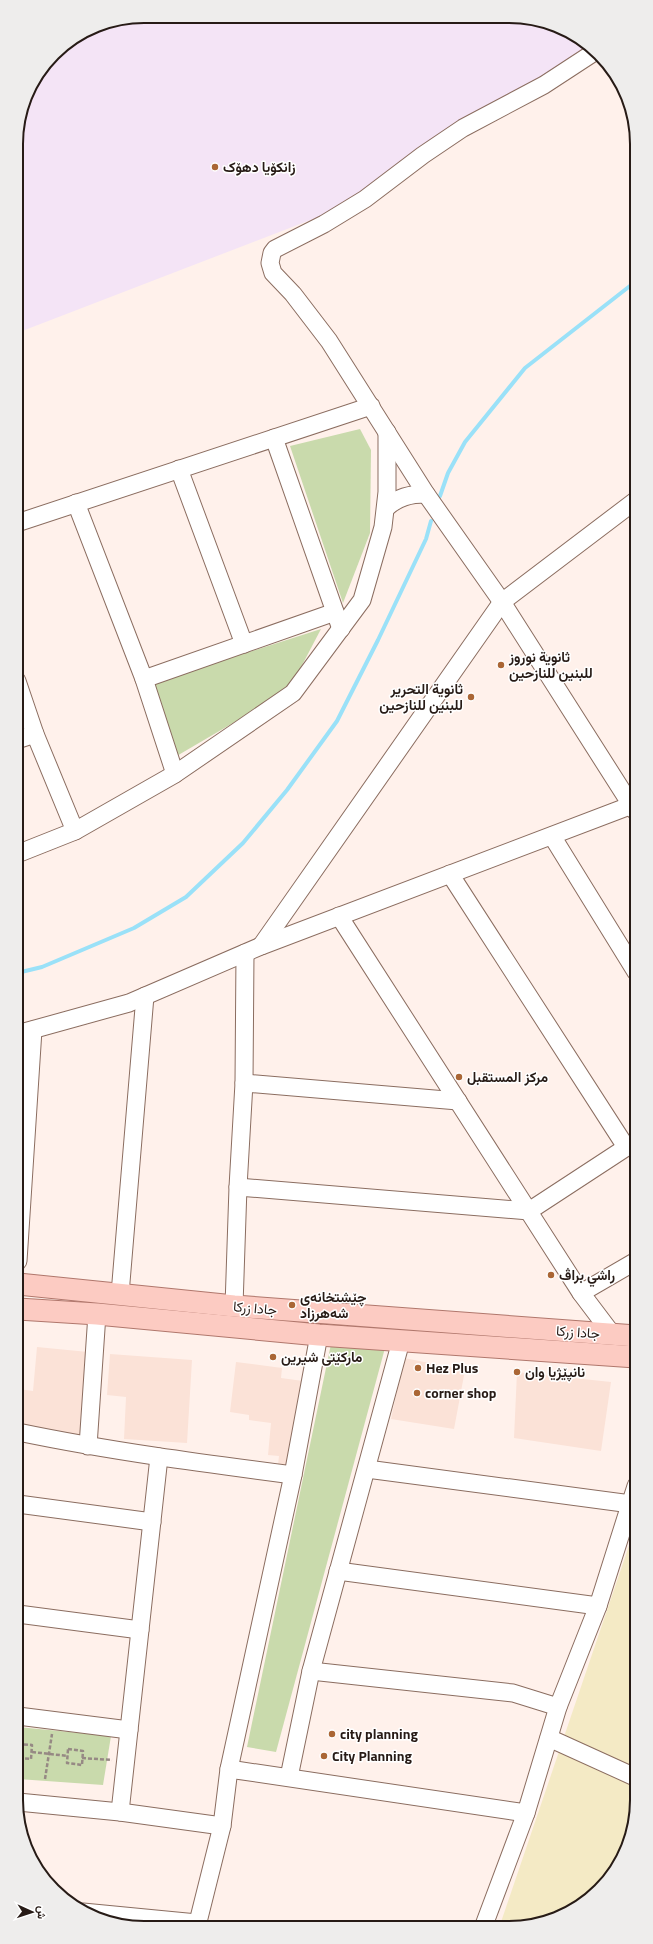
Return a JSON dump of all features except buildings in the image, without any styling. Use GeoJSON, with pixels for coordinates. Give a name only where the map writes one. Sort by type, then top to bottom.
{"type":"FeatureCollection","features":[{"type":"Feature","properties":{"kind":"main road","name":"جادا زرکا"},"geometry":{"type":"LineString","coordinates":[[23,1284],[234,1306],[630,1336]]}},
{"type":"Feature","properties":{"kind":"main road","name":"جادا زرکا"},"geometry":{"type":"LineString","coordinates":[[23,1309],[97,1314],[319,1335],[630,1357]]}},
{"type":"Feature","properties":{"kind":"street"},"geometry":{"type":"LineString","coordinates":[[590,55],[544,85],[464,128],[423,155],[365,199],[324,224],[280,247],[272,253],[270,263],[273,273],[316,323],[426,494],[502,602],[630,802]]}},
{"type":"Feature","properties":{"kind":"street"},"geometry":{"type":"LineString","coordinates":[[23,521],[370,406]]}},
{"type":"Feature","properties":{"kind":"street"},"geometry":{"type":"LineString","coordinates":[[23,852],[75,831],[175,774],[293,693],[362,600],[383,527],[386,508],[387,432]]}},
{"type":"Feature","properties":{"kind":"street"},"geometry":{"type":"LineString","coordinates":[[274,438],[341,629]]}},
{"type":"Feature","properties":{"kind":"street"},"geometry":{"type":"LineString","coordinates":[[180,469],[244,644]]}},
{"type":"Feature","properties":{"kind":"street"},"geometry":{"type":"LineString","coordinates":[[386,508],[393,501],[402,497],[426,494]]}},
{"type":"Feature","properties":{"kind":"street"},"geometry":{"type":"LineString","coordinates":[[76,503],[144,679],[175,774]]}},
{"type":"Feature","properties":{"kind":"street"},"geometry":{"type":"LineString","coordinates":[[261,946],[502,602],[630,505]]}},
{"type":"Feature","properties":{"kind":"street"},"geometry":{"type":"LineString","coordinates":[[144,679],[335,612]]}},
{"type":"Feature","properties":{"kind":"street"},"geometry":{"type":"LineString","coordinates":[[23,699],[35,734],[75,831]]}},
{"type":"Feature","properties":{"kind":"street"},"geometry":{"type":"LineString","coordinates":[[23,738],[35,734]]}},
{"type":"Feature","properties":{"kind":"street"},"geometry":{"type":"LineString","coordinates":[[23,1098],[25,1032],[129,1003],[261,946],[552,836],[630,809]]}},
{"type":"Feature","properties":{"kind":"street"},"geometry":{"type":"LineString","coordinates":[[552,836],[630,962]]}},
{"type":"Feature","properties":{"kind":"street"},"geometry":{"type":"LineString","coordinates":[[450,874],[630,1143]]}},
{"type":"Feature","properties":{"kind":"street"},"geometry":{"type":"LineString","coordinates":[[339,916],[582,1293],[612,1334]]}},
{"type":"Feature","properties":{"kind":"street"},"geometry":{"type":"LineString","coordinates":[[234,1306],[238,1187],[244,1083],[245,953]]}},
{"type":"Feature","properties":{"kind":"street"},"geometry":{"type":"LineString","coordinates":[[120,1294],[145,996]]}},
{"type":"Feature","properties":{"kind":"street"},"geometry":{"type":"LineString","coordinates":[[244,1083],[458,1101]]}},
{"type":"Feature","properties":{"kind":"street"},"geometry":{"type":"LineString","coordinates":[[238,1187],[529,1211],[630,1145]]}},
{"type":"Feature","properties":{"kind":"street"},"geometry":{"type":"LineString","coordinates":[[582,1293],[630,1265]]}},
{"type":"Feature","properties":{"kind":"street"},"geometry":{"type":"LineString","coordinates":[[88,1446],[97,1314]]}},
{"type":"Feature","properties":{"kind":"street"},"geometry":{"type":"LineString","coordinates":[[198,1921],[222,1826],[230,1769],[293,1475],[319,1335]]}},
{"type":"Feature","properties":{"kind":"street"},"geometry":{"type":"LineString","coordinates":[[289,1777],[311,1671],[401,1341]]}},
{"type":"Feature","properties":{"kind":"street"},"geometry":{"type":"LineString","coordinates":[[23,1433],[88,1446],[293,1475]]}},
{"type":"Feature","properties":{"kind":"street"},"geometry":{"type":"LineString","coordinates":[[120,1812],[159,1457]]}},
{"type":"Feature","properties":{"kind":"street"},"geometry":{"type":"LineString","coordinates":[[367,1469],[630,1504]]}},
{"type":"Feature","properties":{"kind":"street"},"geometry":{"type":"LineString","coordinates":[[23,1505],[152,1522]]}},
{"type":"Feature","properties":{"kind":"street"},"geometry":{"type":"LineString","coordinates":[[486,1921],[526,1813],[550,1738],[558,1707],[598,1606],[630,1507]]}},
{"type":"Feature","properties":{"kind":"street"},"geometry":{"type":"LineString","coordinates":[[338,1571],[598,1606]]}},
{"type":"Feature","properties":{"kind":"street"},"geometry":{"type":"LineString","coordinates":[[23,1615],[140,1630]]}},
{"type":"Feature","properties":{"kind":"street"},"geometry":{"type":"LineString","coordinates":[[311,1671],[513,1693],[558,1707]]}},
{"type":"Feature","properties":{"kind":"street"},"geometry":{"type":"LineString","coordinates":[[23,1717],[129,1730]]}},
{"type":"Feature","properties":{"kind":"street"},"geometry":{"type":"LineString","coordinates":[[550,1738],[630,1775]]}},
{"type":"Feature","properties":{"kind":"street"},"geometry":{"type":"LineString","coordinates":[[230,1769],[526,1813]]}},
{"type":"Feature","properties":{"kind":"street"},"geometry":{"type":"LineString","coordinates":[[23,1803],[120,1812],[222,1826]]}},
{"type":"Feature","properties":{"kind":"street"},"geometry":{"type":"LineString","coordinates":[[103,1914],[169,1921]]}},
{"type":"Feature","properties":{"kind":"path"},"geometry":{"type":"LineString","coordinates":[[45,1779],[52,1733]]}},
{"type":"Feature","properties":{"kind":"path"},"geometry":{"type":"LineString","coordinates":[[23,1744],[32,1745],[31,1759],[23,1758]]}},
{"type":"Feature","properties":{"kind":"path"},"geometry":{"type":"LineString","coordinates":[[68,1749],[83,1751],[82,1764],[67,1763],[68,1756],[68,1749]]}},
{"type":"Feature","properties":{"kind":"path"},"geometry":{"type":"LineString","coordinates":[[32,1752],[68,1756]]}},
{"type":"Feature","properties":{"kind":"path"},"geometry":{"type":"LineString","coordinates":[[82,1758],[126,1761]]}},
{"type":"Feature","properties":{"kind":"shaded area","name":"زانکۆیا دهۆک"},"geometry":{"type":"Polygon","coordinates":[[[144,23],[517,23],[548,29],[569,39],[588,53],[365,199],[23,331],[23,136],[27,113],[32,98],[48,70],[64,53],[84,39],[105,29],[129,24],[144,23]]]}},
{"type":"Feature","properties":{"kind":"shaded area"},"geometry":{"type":"Polygon","coordinates":[[[37,1347],[88,1352],[79,1438],[51,1435],[51,1429],[23,1426],[23,1390],[33,1391],[37,1347]]]}},
{"type":"Feature","properties":{"kind":"shaded area"},"geometry":{"type":"Polygon","coordinates":[[[110,1354],[192,1360],[187,1443],[124,1439],[126,1397],[107,1395],[110,1354]]]}},
{"type":"Feature","properties":{"kind":"shaded area","name":"corner shop"},"geometry":{"type":"Polygon","coordinates":[[[404,1358],[465,1370],[454,1429],[391,1419],[404,1358]]]}},
{"type":"Feature","properties":{"kind":"shaded area"},"geometry":{"type":"Polygon","coordinates":[[[236,1362],[282,1368],[281,1378],[303,1381],[292,1466],[278,1465],[279,1456],[268,1455],[271,1423],[249,1420],[249,1415],[230,1412],[236,1362]]]}},
{"type":"Feature","properties":{"kind":"shaded area"},"geometry":{"type":"Polygon","coordinates":[[[517,1372],[611,1382],[601,1451],[514,1438],[517,1372]]]}},
{"type":"Feature","properties":{"kind":"green space"},"geometry":{"type":"Polygon","coordinates":[[[360,429],[371,450],[370,533],[343,603],[290,446],[360,429]]]}},
{"type":"Feature","properties":{"kind":"green space"},"geometry":{"type":"Polygon","coordinates":[[[321,629],[289,690],[175,757],[152,683],[321,629]]]}},
{"type":"Feature","properties":{"kind":"green space"},"geometry":{"type":"Polygon","coordinates":[[[331,1344],[385,1348],[276,1752],[247,1747],[331,1344]]]}},
{"type":"Feature","properties":{"kind":"green space"},"geometry":{"type":"Polygon","coordinates":[[[23,1727],[111,1736],[103,1785],[23,1779],[23,1727]]]}},
{"type":"Feature","properties":{"kind":"sand"},"geometry":{"type":"Polygon","coordinates":[[[630,1543],[630,1808],[626,1831],[621,1846],[610,1867],[600,1880],[576,1901],[548,1915],[532,1919],[501,1921],[630,1543]]]}},
{"type":"Feature","properties":{"kind":"waterway"},"geometry":{"type":"LineString","coordinates":[[440,496],[448,473],[465,442],[525,368],[630,286]]}},
{"type":"Feature","properties":{"kind":"waterway"},"geometry":{"type":"LineString","coordinates":[[23,972],[42,967],[134,928],[186,897],[243,843],[287,790],[337,721],[378,640],[426,539],[431,521]]}},
{"type":"Feature","properties":{"kind":"place","name":"زانکۆیا دهۆک"},"geometry":{"type":"Point","coordinates":[215,167]}},
{"type":"Feature","properties":{"kind":"place","name":"ثانوية نوروز للبنين للنازحين"},"geometry":{"type":"Point","coordinates":[501,665]}},
{"type":"Feature","properties":{"kind":"place","name":"ثانوية التحرير للبنين للنازحين"},"geometry":{"type":"Point","coordinates":[471,697]}},
{"type":"Feature","properties":{"kind":"place","name":"مركز المستقبل"},"geometry":{"type":"Point","coordinates":[459,1077]}},
{"type":"Feature","properties":{"kind":"place","name":"راشي براڤ"},"geometry":{"type":"Point","coordinates":[551,1275]}},
{"type":"Feature","properties":{"kind":"place","name":"چێشتخانەی شەهرزاد"},"geometry":{"type":"Point","coordinates":[292,1305]}},
{"type":"Feature","properties":{"kind":"place","name":"مارکێتی شیرین"},"geometry":{"type":"Point","coordinates":[273,1357]}},
{"type":"Feature","properties":{"kind":"place","name":"Hez Plus"},"geometry":{"type":"Point","coordinates":[418,1368]}},
{"type":"Feature","properties":{"kind":"place","name":"نانپێژیا وان"},"geometry":{"type":"Point","coordinates":[517,1372]}},
{"type":"Feature","properties":{"kind":"place","name":"corner shop"},"geometry":{"type":"Point","coordinates":[417,1393]}},
{"type":"Feature","properties":{"kind":"place","name":"city planning"},"geometry":{"type":"Point","coordinates":[332,1734]}},
{"type":"Feature","properties":{"kind":"place","name":"City Planning"},"geometry":{"type":"Point","coordinates":[324,1756]}}]}
